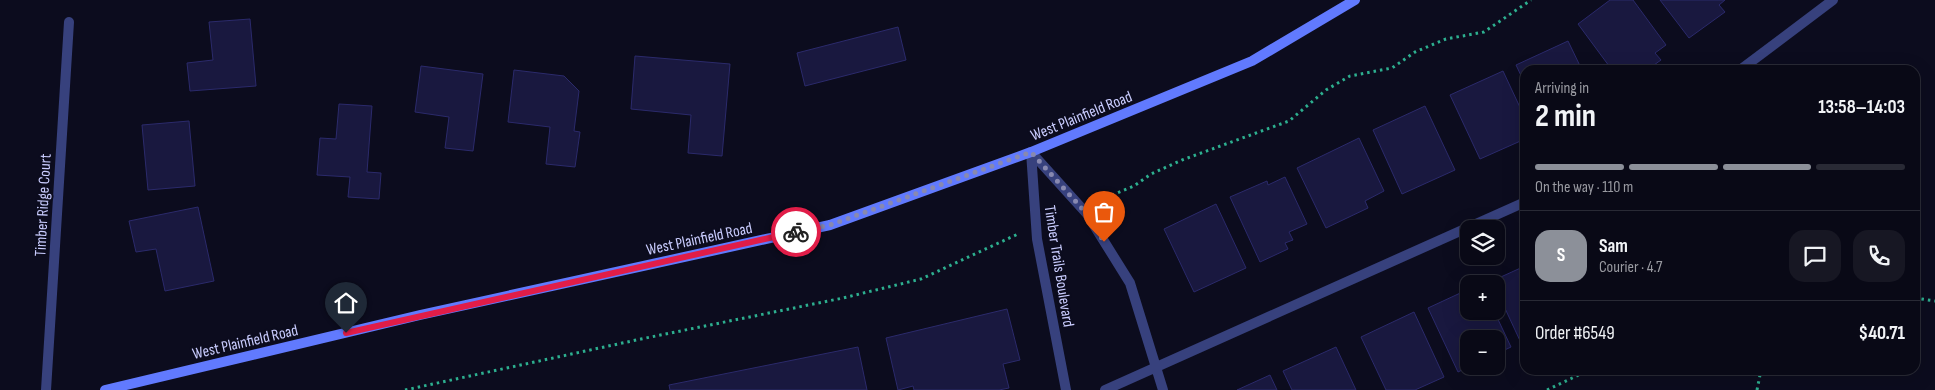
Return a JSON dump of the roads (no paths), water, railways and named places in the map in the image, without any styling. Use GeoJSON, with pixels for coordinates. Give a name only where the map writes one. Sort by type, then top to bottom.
{"type":"FeatureCollection","features":[{"type":"Feature","properties":{"kind":"main road","name":"West Plainfield Road"},"geometry":{"type":"LineString","coordinates":[[105,390],[420,315],[830,225],[1031,152],[1252,61],[1355,0]]}},
{"type":"Feature","properties":{"kind":"street"},"geometry":{"type":"LineString","coordinates":[[1747,65],[1833,0]]}},
{"type":"Feature","properties":{"kind":"street","name":"Timber Ridge Court"},"geometry":{"type":"LineString","coordinates":[[46,390],[69,22]]}},
{"type":"Feature","properties":{"kind":"street","name":"Timber Trails Boulevard"},"geometry":{"type":"LineString","coordinates":[[1031,152],[1087,214],[1130,282],[1163,390]]}},
{"type":"Feature","properties":{"kind":"street","name":"Timber Trails Boulevard"},"geometry":{"type":"LineString","coordinates":[[1031,152],[1037,239],[1066,390]]}},
{"type":"Feature","properties":{"kind":"street"},"geometry":{"type":"LineString","coordinates":[[1105,390],[1520,204]]}}]}
